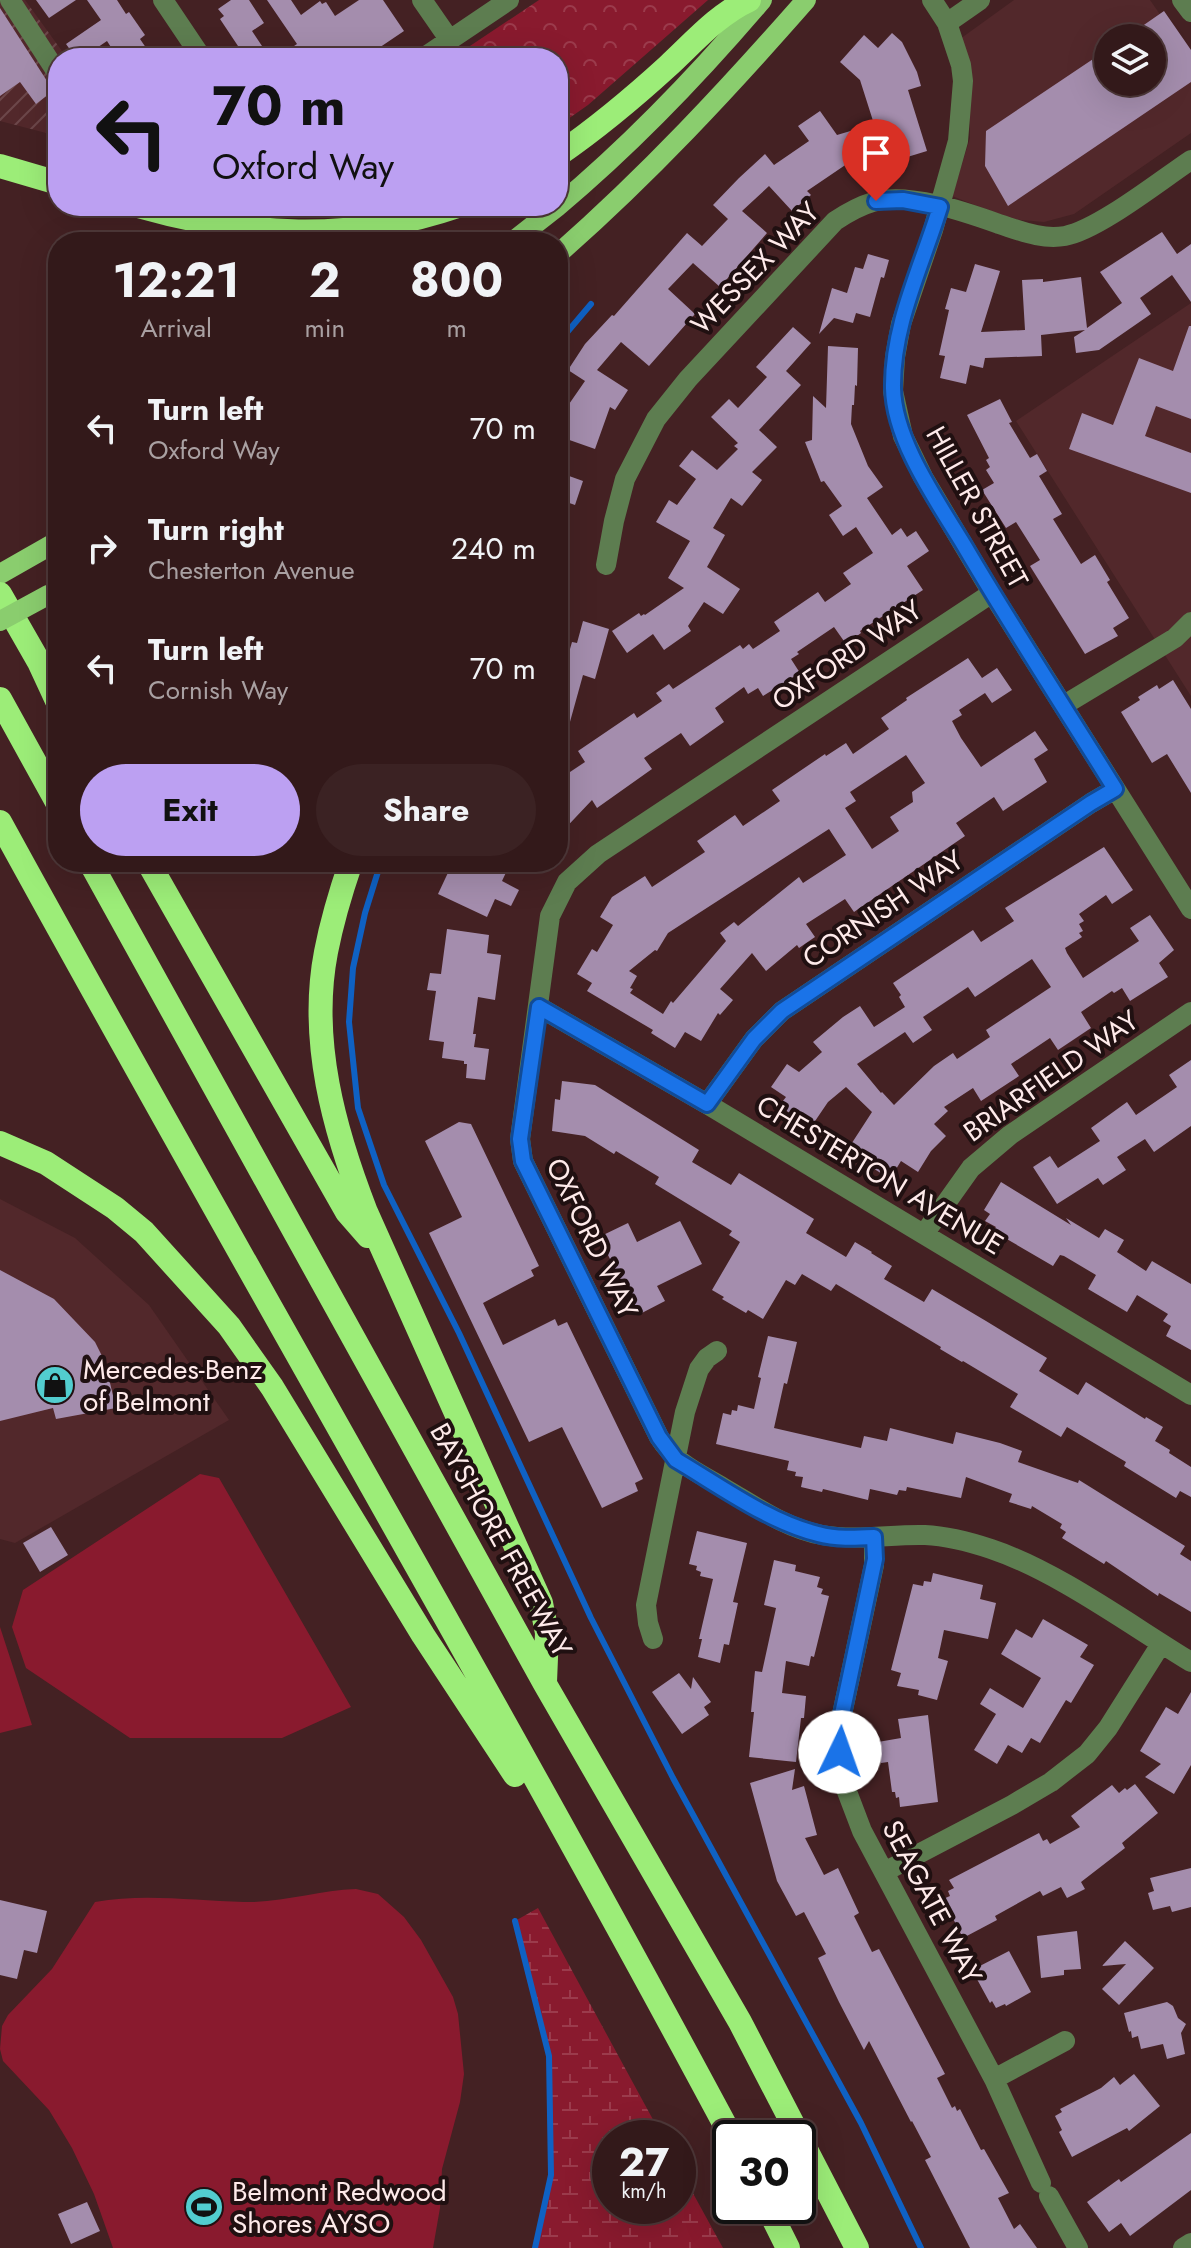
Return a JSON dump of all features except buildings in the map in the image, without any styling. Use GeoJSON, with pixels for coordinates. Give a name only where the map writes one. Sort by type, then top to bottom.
{"type":"FeatureCollection","features":[{"type":"Feature","properties":{"kind":"highway"},"geometry":{"type":"LineString","coordinates":[[568,148],[618,110],[716,22],[749,0]]}},
{"type":"Feature","properties":{"kind":"highway"},"geometry":{"type":"LineString","coordinates":[[0,166],[48,180]]}},
{"type":"Feature","properties":{"kind":"highway"},"geometry":{"type":"LineString","coordinates":[[181,216],[229,227],[290,232]]}},
{"type":"Feature","properties":{"kind":"highway"},"geometry":{"type":"LineString","coordinates":[[322,232],[385,226],[429,216]]}},
{"type":"Feature","properties":{"kind":"highway"},"geometry":{"type":"LineString","coordinates":[[0,594],[48,681]]}},
{"type":"Feature","properties":{"kind":"highway"},"geometry":{"type":"LineString","coordinates":[[39,662],[48,671]]}},
{"type":"Feature","properties":{"kind":"highway"},"geometry":{"type":"LineString","coordinates":[[0,699],[48,786]]}},
{"type":"Feature","properties":{"kind":"highway"},"geometry":{"type":"LineString","coordinates":[[0,822],[722,2120]]}},
{"type":"Feature","properties":{"kind":"highway"},"geometry":{"type":"LineString","coordinates":[[0,853],[104,1011]]}},
{"type":"Feature","properties":{"kind":"highway","name":"BAYSHORE FREEWAY"},"geometry":{"type":"LineString","coordinates":[[96,872],[545,1684],[740,2022],[857,2248]]}},
{"type":"Feature","properties":{"kind":"highway"},"geometry":{"type":"LineString","coordinates":[[154,872],[347,1212],[389,1259]]}},
{"type":"Feature","properties":{"kind":"highway"},"geometry":{"type":"LineString","coordinates":[[348,872],[333,920],[322,985],[323,1050],[331,1106],[342,1149],[366,1212],[541,1603],[547,1633],[545,1684]]}},
{"type":"Feature","properties":{"kind":"highway"},"geometry":{"type":"LineString","coordinates":[[0,1143],[46,1163],[115,1208],[144,1232],[229,1326],[272,1387],[449,1676],[615,1924]]}},
{"type":"Feature","properties":{"kind":"highway"},"geometry":{"type":"LineString","coordinates":[[776,2224],[788,2248]]}},
{"type":"Feature","properties":{"kind":"main road"},"geometry":{"type":"LineString","coordinates":[[568,197],[656,116],[762,0]]}},
{"type":"Feature","properties":{"kind":"main road"},"geometry":{"type":"LineString","coordinates":[[568,245],[689,130],[806,0]]}},
{"type":"Feature","properties":{"kind":"main road"},"geometry":{"type":"LineString","coordinates":[[525,232],[545,216]]}},
{"type":"Feature","properties":{"kind":"main road"},"geometry":{"type":"LineString","coordinates":[[0,574],[48,547]]}},
{"type":"Feature","properties":{"kind":"main road"},"geometry":{"type":"LineString","coordinates":[[0,621],[48,595]]}},
{"type":"Feature","properties":{"kind":"street"},"geometry":{"type":"LineString","coordinates":[[10,0],[48,59]]}},
{"type":"Feature","properties":{"kind":"street"},"geometry":{"type":"LineString","coordinates":[[163,0],[195,48]]}},
{"type":"Feature","properties":{"kind":"street"},"geometry":{"type":"LineString","coordinates":[[422,0],[449,39]]}},
{"type":"Feature","properties":{"kind":"street"},"geometry":{"type":"LineString","coordinates":[[437,48],[509,0]]}},
{"type":"Feature","properties":{"kind":"street","name":"HILLER STREET"},"geometry":{"type":"LineString","coordinates":[[932,0],[947,23],[963,81],[958,141],[940,207],[901,324],[895,357],[893,391],[903,436],[923,477],[992,593],[1191,909]]}},
{"type":"Feature","properties":{"kind":"street"},"geometry":{"type":"LineString","coordinates":[[947,23],[980,0]]}},
{"type":"Feature","properties":{"kind":"street"},"geometry":{"type":"LineString","coordinates":[[1182,0],[1191,12]]}},
{"type":"Feature","properties":{"kind":"street","name":"WESSEX WAY"},"geometry":{"type":"LineString","coordinates":[[606,565],[625,479],[656,419],[688,379],[835,221],[854,209],[876,201],[903,200],[972,215],[1046,237],[1068,235],[1099,222],[1191,160]]}},
{"type":"Feature","properties":{"kind":"street","name":"OXFORD WAY"},"geometry":{"type":"LineString","coordinates":[[992,593],[598,854],[567,882],[550,916],[520,1139],[523,1161],[659,1437],[676,1460],[770,1515],[820,1535],[846,1538],[926,1535],[970,1542],[994,1550],[1068,1586],[1191,1662]]}},
{"type":"Feature","properties":{"kind":"street"},"geometry":{"type":"LineString","coordinates":[[1064,705],[1175,638],[1191,622]]}},
{"type":"Feature","properties":{"kind":"street","name":"CORNISH WAY"},"geometry":{"type":"LineString","coordinates":[[707,1104],[754,1039],[782,1011],[1115,789]]}},
{"type":"Feature","properties":{"kind":"street","name":"CHESTERTON AVENUE"},"geometry":{"type":"LineString","coordinates":[[539,1007],[707,1104],[1191,1395]]}},
{"type":"Feature","properties":{"kind":"street","name":"BRIARFIELD WAY"},"geometry":{"type":"LineString","coordinates":[[924,1234],[971,1168],[989,1151],[1191,1012]]}},
{"type":"Feature","properties":{"kind":"street"},"geometry":{"type":"LineString","coordinates":[[653,1639],[646,1605],[685,1412],[699,1369],[717,1351]]}},
{"type":"Feature","properties":{"kind":"street","name":"SEAGATE WAY"},"geometry":{"type":"LineString","coordinates":[[874,1537],[875,1559],[841,1719],[840,1752],[846,1789],[862,1831],[994,2079],[1045,2189],[1078,2248]]}},
{"type":"Feature","properties":{"kind":"street"},"geometry":{"type":"LineString","coordinates":[[884,1872],[1012,1805],[1051,1782],[1087,1754],[1108,1728],[1161,1644]]}},
{"type":"Feature","properties":{"kind":"street"},"geometry":{"type":"LineString","coordinates":[[994,2079],[1065,2041]]}},
{"type":"Feature","properties":{"kind":"street"},"geometry":{"type":"LineString","coordinates":[[1183,2248],[1191,2243]]}},
{"type":"Feature","properties":{"kind":"shaded area"},"geometry":{"type":"Polygon","coordinates":[[[0,0],[25,0],[60,48],[48,48],[48,133],[0,121],[0,0]]]}},
{"type":"Feature","properties":{"kind":"shaded area"},"geometry":{"type":"Polygon","coordinates":[[[1014,0],[1150,0],[1191,59],[1191,133],[1074,214],[1044,222],[1010,219],[952,196],[970,138],[969,86],[960,39],[1014,0]]]}},
{"type":"Feature","properties":{"kind":"shaded area"},"geometry":{"type":"Polygon","coordinates":[[[1191,303],[1191,696],[1016,421],[1191,303]]]}},
{"type":"Feature","properties":{"kind":"shaded area"},"geometry":{"type":"Polygon","coordinates":[[[0,1199],[75,1238],[149,1305],[229,1420],[15,1543],[0,1539],[0,1199]]]}},
{"type":"Feature","properties":{"kind":"green space"},"geometry":{"type":"Polygon","coordinates":[[[539,0],[708,0],[568,119],[568,48],[467,48],[539,0]]]}},
{"type":"Feature","properties":{"kind":"green space"},"geometry":{"type":"Polygon","coordinates":[[[200,1474],[219,1478],[351,1707],[282,1738],[130,1738],[26,1668],[12,1627],[23,1590],[200,1474]]]}},
{"type":"Feature","properties":{"kind":"green space"},"geometry":{"type":"Polygon","coordinates":[[[0,1627],[32,1725],[0,1733],[0,1627]]]}},
{"type":"Feature","properties":{"kind":"green space"},"geometry":{"type":"Polygon","coordinates":[[[356,1889],[378,1894],[404,1917],[421,1940],[453,1997],[458,2014],[464,2074],[460,2102],[442,2169],[440,2208],[433,2248],[113,2248],[94,2194],[72,2148],[49,2110],[3,2061],[0,2049],[2,2026],[8,2015],[52,1969],[95,1902],[151,1898],[258,1902],[356,1889]]]}},
{"type":"Feature","properties":{"kind":"green space"},"geometry":{"type":"Polygon","coordinates":[[[538,1908],[653,2120],[592,2120],[592,2224],[696,2224],[696,2199],[723,2248],[535,2248],[551,2175],[549,2056],[515,1921],[538,1908]]]}},
{"type":"Feature","properties":{"kind":"waterway"},"geometry":{"type":"LineString","coordinates":[[568,331],[591,304]]}},
{"type":"Feature","properties":{"kind":"waterway"},"geometry":{"type":"LineString","coordinates":[[378,872],[353,968],[349,1022],[358,1108],[384,1185],[459,1333],[591,1618],[673,1778],[861,2123],[921,2248]]}},
{"type":"Feature","properties":{"kind":"waterway"},"geometry":{"type":"LineString","coordinates":[[515,1921],[549,2056],[551,2175],[535,2248]]}},
{"type":"Feature","properties":{"kind":"place","name":"Mercedes-Benz of Belmont"},"geometry":{"type":"Point","coordinates":[55,1385]}},
{"type":"Feature","properties":{"kind":"place","name":"Belmont Redwood Shores AYSO"},"geometry":{"type":"Point","coordinates":[204,2207]}},
{"type":"Feature","properties":{"kind":"route"},"geometry":{"type":"LineString","coordinates":[[840,1752],[841,1719],[875,1559],[874,1537],[820,1535],[794,1526],[676,1460],[659,1437],[523,1161],[520,1139],[539,1007],[707,1104],[754,1039],[782,1011],[1115,789],[978,570],[923,477],[903,436],[893,391],[895,357],[901,324],[940,207],[903,200],[876,201]]}}]}
